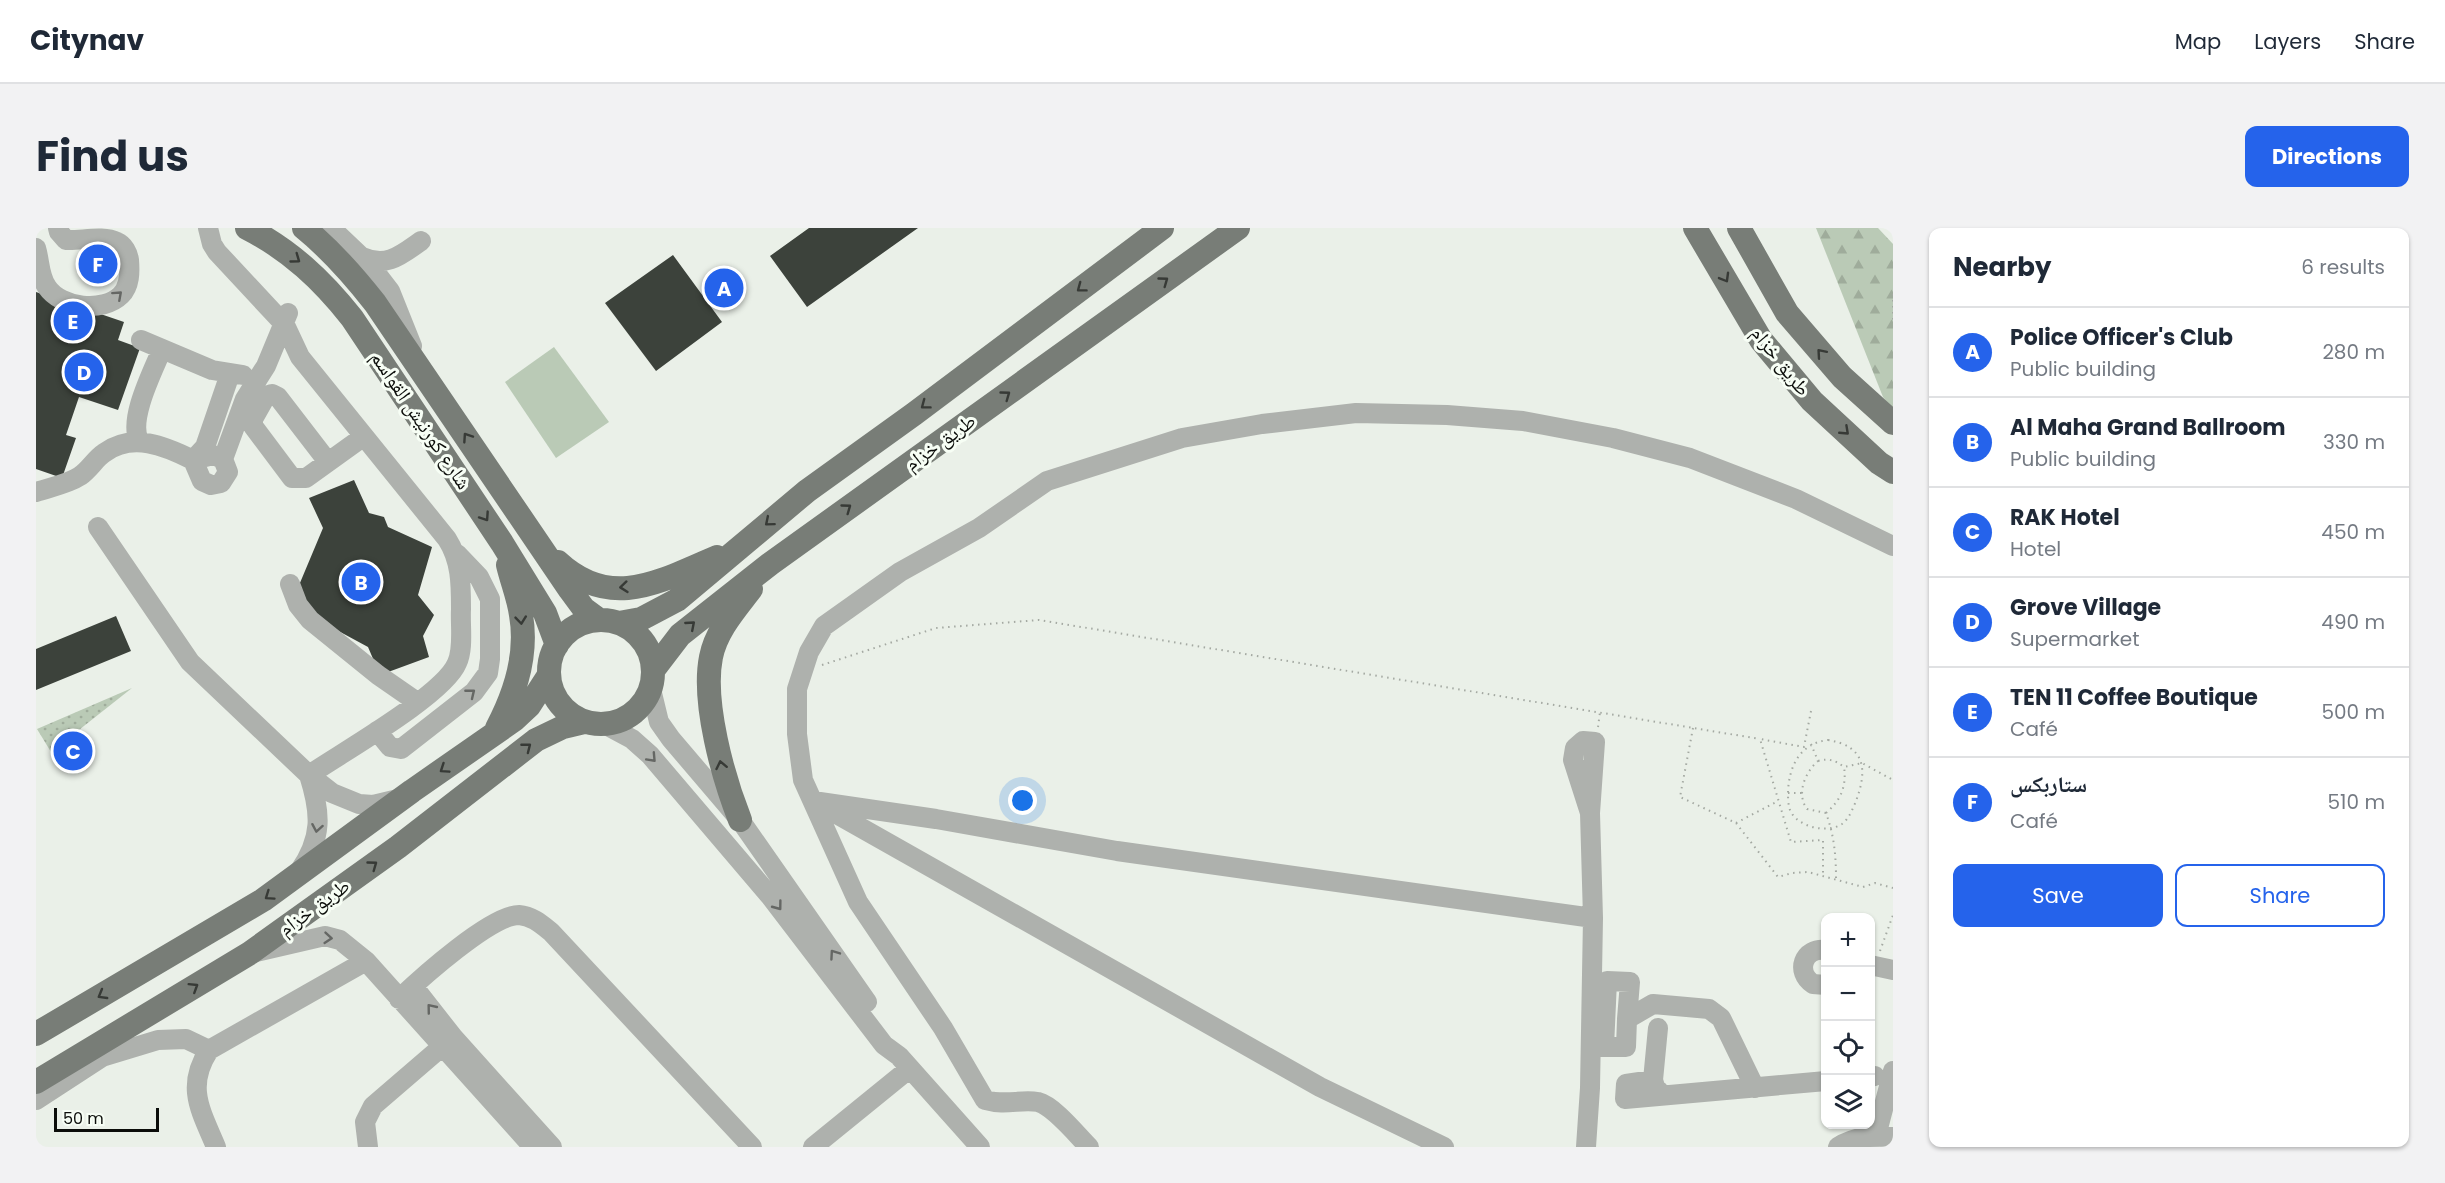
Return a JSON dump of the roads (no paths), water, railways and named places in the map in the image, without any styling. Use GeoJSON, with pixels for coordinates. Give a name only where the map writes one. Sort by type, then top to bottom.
{"type":"FeatureCollection","features":[{"type":"Feature","properties":{"kind":"main road","name":"شارع كورنيش القواسم"},"geometry":{"type":"LineString","coordinates":[[247,228],[268,239],[303,265],[329,289],[358,327],[502,543],[545,613],[556,645]]}},
{"type":"Feature","properties":{"kind":"main road","name":"شارع كورنيش القواسم"},"geometry":{"type":"LineString","coordinates":[[304,228],[352,272],[429,380],[584,609],[609,622]]}},
{"type":"Feature","properties":{"kind":"main road","name":"طريق خزام"},"geometry":{"type":"LineString","coordinates":[[609,622],[641,619],[661,610],[807,491],[914,414],[1162,228]]}},
{"type":"Feature","properties":{"kind":"main road","name":"طريق خزام"},"geometry":{"type":"LineString","coordinates":[[652,679],[681,635],[770,564],[1238,228]]}},
{"type":"Feature","properties":{"kind":"main road","name":"طريق خزام"},"geometry":{"type":"LineString","coordinates":[[1695,228],[1761,340],[1812,400],[1879,463],[1893,472]]}},
{"type":"Feature","properties":{"kind":"main road","name":"طريق خزام"},"geometry":{"type":"LineString","coordinates":[[1739,228],[1786,313],[1842,377],[1893,423]]}},
{"type":"Feature","properties":{"kind":"main road"},"geometry":{"type":"LineString","coordinates":[[494,735],[512,698],[522,646],[521,616],[502,543]]}},
{"type":"Feature","properties":{"kind":"main road"},"geometry":{"type":"LineString","coordinates":[[541,546],[574,577],[603,589],[650,583],[739,548]]}},
{"type":"Feature","properties":{"kind":"main road"},"geometry":{"type":"LineString","coordinates":[[740,820],[721,766],[709,688],[711,656],[723,626],[770,564]]}},
{"type":"Feature","properties":{"kind":"main road"},"geometry":{"type":"LineString","coordinates":[[609,622],[636,634],[648,650],[652,679],[640,707],[624,719],[594,723],[566,711],[554,695],[549,675],[550,660],[556,645],[568,632],[575,628],[609,622]]}},
{"type":"Feature","properties":{"kind":"main road","name":"طريق خزام"},"geometry":{"type":"LineString","coordinates":[[36,1034],[263,900],[296,877],[412,791],[494,735],[529,706],[549,675]]}},
{"type":"Feature","properties":{"kind":"main road","name":"طريق خزام"},"geometry":{"type":"LineString","coordinates":[[36,1082],[250,953],[398,847],[536,740],[563,727],[594,723]]}},
{"type":"Feature","properties":{"kind":"main road"},"geometry":{"type":"LineString","coordinates":[[102,1057],[160,1008]]}},
{"type":"Feature","properties":{"kind":"street"},"geometry":{"type":"LineString","coordinates":[[36,248],[40,273],[46,287],[57,299],[72,304],[94,305],[111,302],[122,294],[129,281],[130,269],[128,256],[123,246],[116,241],[107,240],[66,240],[58,232],[58,228]]}},
{"type":"Feature","properties":{"kind":"street"},"geometry":{"type":"LineString","coordinates":[[208,228],[212,244],[217,252],[299,330],[307,363],[363,437],[447,538],[454,552],[461,583],[460,652],[458,662],[447,678],[354,748],[309,775]]}},
{"type":"Feature","properties":{"kind":"street"},"geometry":{"type":"LineString","coordinates":[[224,228],[219,237],[222,244],[279,311]]}},
{"type":"Feature","properties":{"kind":"street","name":"شارع كورنيش القواسم"},"geometry":{"type":"LineString","coordinates":[[331,228],[362,257],[390,291],[413,349],[429,380]]}},
{"type":"Feature","properties":{"kind":"street"},"geometry":{"type":"LineString","coordinates":[[362,257],[376,262],[394,260],[421,241]]}},
{"type":"Feature","properties":{"kind":"street"},"geometry":{"type":"LineString","coordinates":[[390,291],[389,275],[394,260]]}},
{"type":"Feature","properties":{"kind":"street"},"geometry":{"type":"LineString","coordinates":[[193,460],[205,447],[243,377],[266,366],[279,311]]}},
{"type":"Feature","properties":{"kind":"street"},"geometry":{"type":"LineString","coordinates":[[141,340],[212,370],[243,377]]}},
{"type":"Feature","properties":{"kind":"street"},"geometry":{"type":"LineString","coordinates":[[139,441],[135,430],[137,417],[162,348]]}},
{"type":"Feature","properties":{"kind":"street"},"geometry":{"type":"LineString","coordinates":[[223,459],[245,399],[243,377]]}},
{"type":"Feature","properties":{"kind":"street"},"geometry":{"type":"LineString","coordinates":[[1089,1147],[1050,1108],[1039,1102],[999,1104],[986,1100],[943,1028],[858,902],[803,780],[797,734],[797,688],[809,652],[824,626],[900,572],[979,528],[1047,481],[1182,438],[1262,424],[1356,413],[1447,415],[1523,421],[1613,438],[1690,458],[1797,499],[1893,546]]}},
{"type":"Feature","properties":{"kind":"street"},"geometry":{"type":"LineString","coordinates":[[328,462],[363,437]]}},
{"type":"Feature","properties":{"kind":"street"},"geometry":{"type":"LineString","coordinates":[[36,492],[75,479],[110,449],[139,441],[172,450],[193,460],[213,455],[223,459],[228,467],[227,476],[216,485],[206,484],[193,460]]}},
{"type":"Feature","properties":{"kind":"street"},"geometry":{"type":"LineString","coordinates":[[98,527],[190,662],[309,775],[342,798],[358,804],[387,803],[412,791]]}},
{"type":"Feature","properties":{"kind":"street"},"geometry":{"type":"LineString","coordinates":[[377,731],[390,747],[400,749],[474,692],[488,673],[491,608],[488,591],[479,577],[454,552]]}},
{"type":"Feature","properties":{"kind":"street"},"geometry":{"type":"LineString","coordinates":[[290,584],[298,605],[310,620],[378,675],[417,702]]}},
{"type":"Feature","properties":{"kind":"street"},"geometry":{"type":"LineString","coordinates":[[652,679],[659,722],[670,739],[740,820],[893,1040],[904,1062]]}},
{"type":"Feature","properties":{"kind":"street"},"geometry":{"type":"LineString","coordinates":[[594,723],[632,739],[650,755],[770,896],[884,1045],[904,1062],[980,1147]]}},
{"type":"Feature","properties":{"kind":"street"},"geometry":{"type":"LineString","coordinates":[[342,798],[336,787],[336,774],[354,748]]}},
{"type":"Feature","properties":{"kind":"street"},"geometry":{"type":"LineString","coordinates":[[296,877],[311,849],[319,820],[317,802],[309,775]]}},
{"type":"Feature","properties":{"kind":"street"},"geometry":{"type":"LineString","coordinates":[[813,801],[1117,851],[1593,918]]}},
{"type":"Feature","properties":{"kind":"street"},"geometry":{"type":"LineString","coordinates":[[813,801],[1320,1087],[1444,1147]]}},
{"type":"Feature","properties":{"kind":"street"},"geometry":{"type":"LineString","coordinates":[[1586,1147],[1590,1088],[1593,918],[1590,813]]}},
{"type":"Feature","properties":{"kind":"street"},"geometry":{"type":"LineString","coordinates":[[902,850],[892,838],[892,828],[898,821],[915,816]]}},
{"type":"Feature","properties":{"kind":"street"},"geometry":{"type":"LineString","coordinates":[[406,993],[489,926],[517,915],[532,917],[551,932],[752,1147]]}},
{"type":"Feature","properties":{"kind":"street"},"geometry":{"type":"LineString","coordinates":[[250,953],[325,936],[340,940],[406,993],[448,1041],[533,1147]]}},
{"type":"Feature","properties":{"kind":"street"},"geometry":{"type":"LineString","coordinates":[[1821,950],[1815,950],[1805,957],[1803,969],[1804,975],[1813,984],[1821,985]]}},
{"type":"Feature","properties":{"kind":"street"},"geometry":{"type":"LineString","coordinates":[[216,1147],[196,1100],[196,1079],[200,1063],[209,1050],[366,961]]}},
{"type":"Feature","properties":{"kind":"street"},"geometry":{"type":"LineString","coordinates":[[1877,969],[1893,982]]}},
{"type":"Feature","properties":{"kind":"street"},"geometry":{"type":"LineString","coordinates":[[1627,1019],[1653,1004],[1709,1009],[1722,1018],[1755,1088]]}},
{"type":"Feature","properties":{"kind":"street"},"geometry":{"type":"LineString","coordinates":[[1658,1028],[1653,1080],[1656,1090],[1672,1095]]}},
{"type":"Feature","properties":{"kind":"street"},"geometry":{"type":"LineString","coordinates":[[36,1100],[102,1057],[158,1040],[186,1040],[209,1050]]}},
{"type":"Feature","properties":{"kind":"street"},"geometry":{"type":"LineString","coordinates":[[368,1147],[365,1122],[373,1106],[448,1041]]}},
{"type":"Feature","properties":{"kind":"street"},"geometry":{"type":"LineString","coordinates":[[448,1041],[552,1147]]}},
{"type":"Feature","properties":{"kind":"street"},"geometry":{"type":"LineString","coordinates":[[813,1147],[904,1062]]}},
{"type":"Feature","properties":{"kind":"street"},"geometry":{"type":"LineString","coordinates":[[1838,1147],[1849,1139],[1885,1137],[1887,1094],[1880,1074],[1893,1064]]}},
{"type":"Feature","properties":{"kind":"street"},"geometry":{"type":"LineString","coordinates":[[1653,1080],[1626,1084],[1625,1099],[1821,1081]]}},
{"type":"Feature","properties":{"kind":"place","name":"ستاربكس"},"geometry":{"type":"Point","coordinates":[98,264]}},
{"type":"Feature","properties":{"kind":"place","name":"Police Officer's Club"},"geometry":{"type":"Point","coordinates":[724,288]}},
{"type":"Feature","properties":{"kind":"place","name":"TEN 11 Coffee Boutique"},"geometry":{"type":"Point","coordinates":[73,321]}},
{"type":"Feature","properties":{"kind":"place","name":"Grove Village"},"geometry":{"type":"Point","coordinates":[84,372]}},
{"type":"Feature","properties":{"kind":"place","name":"Al Maha Grand Ballroom"},"geometry":{"type":"Point","coordinates":[361,582]}},
{"type":"Feature","properties":{"kind":"place","name":"RAK Hotel"},"geometry":{"type":"Point","coordinates":[73,751]}}]}
